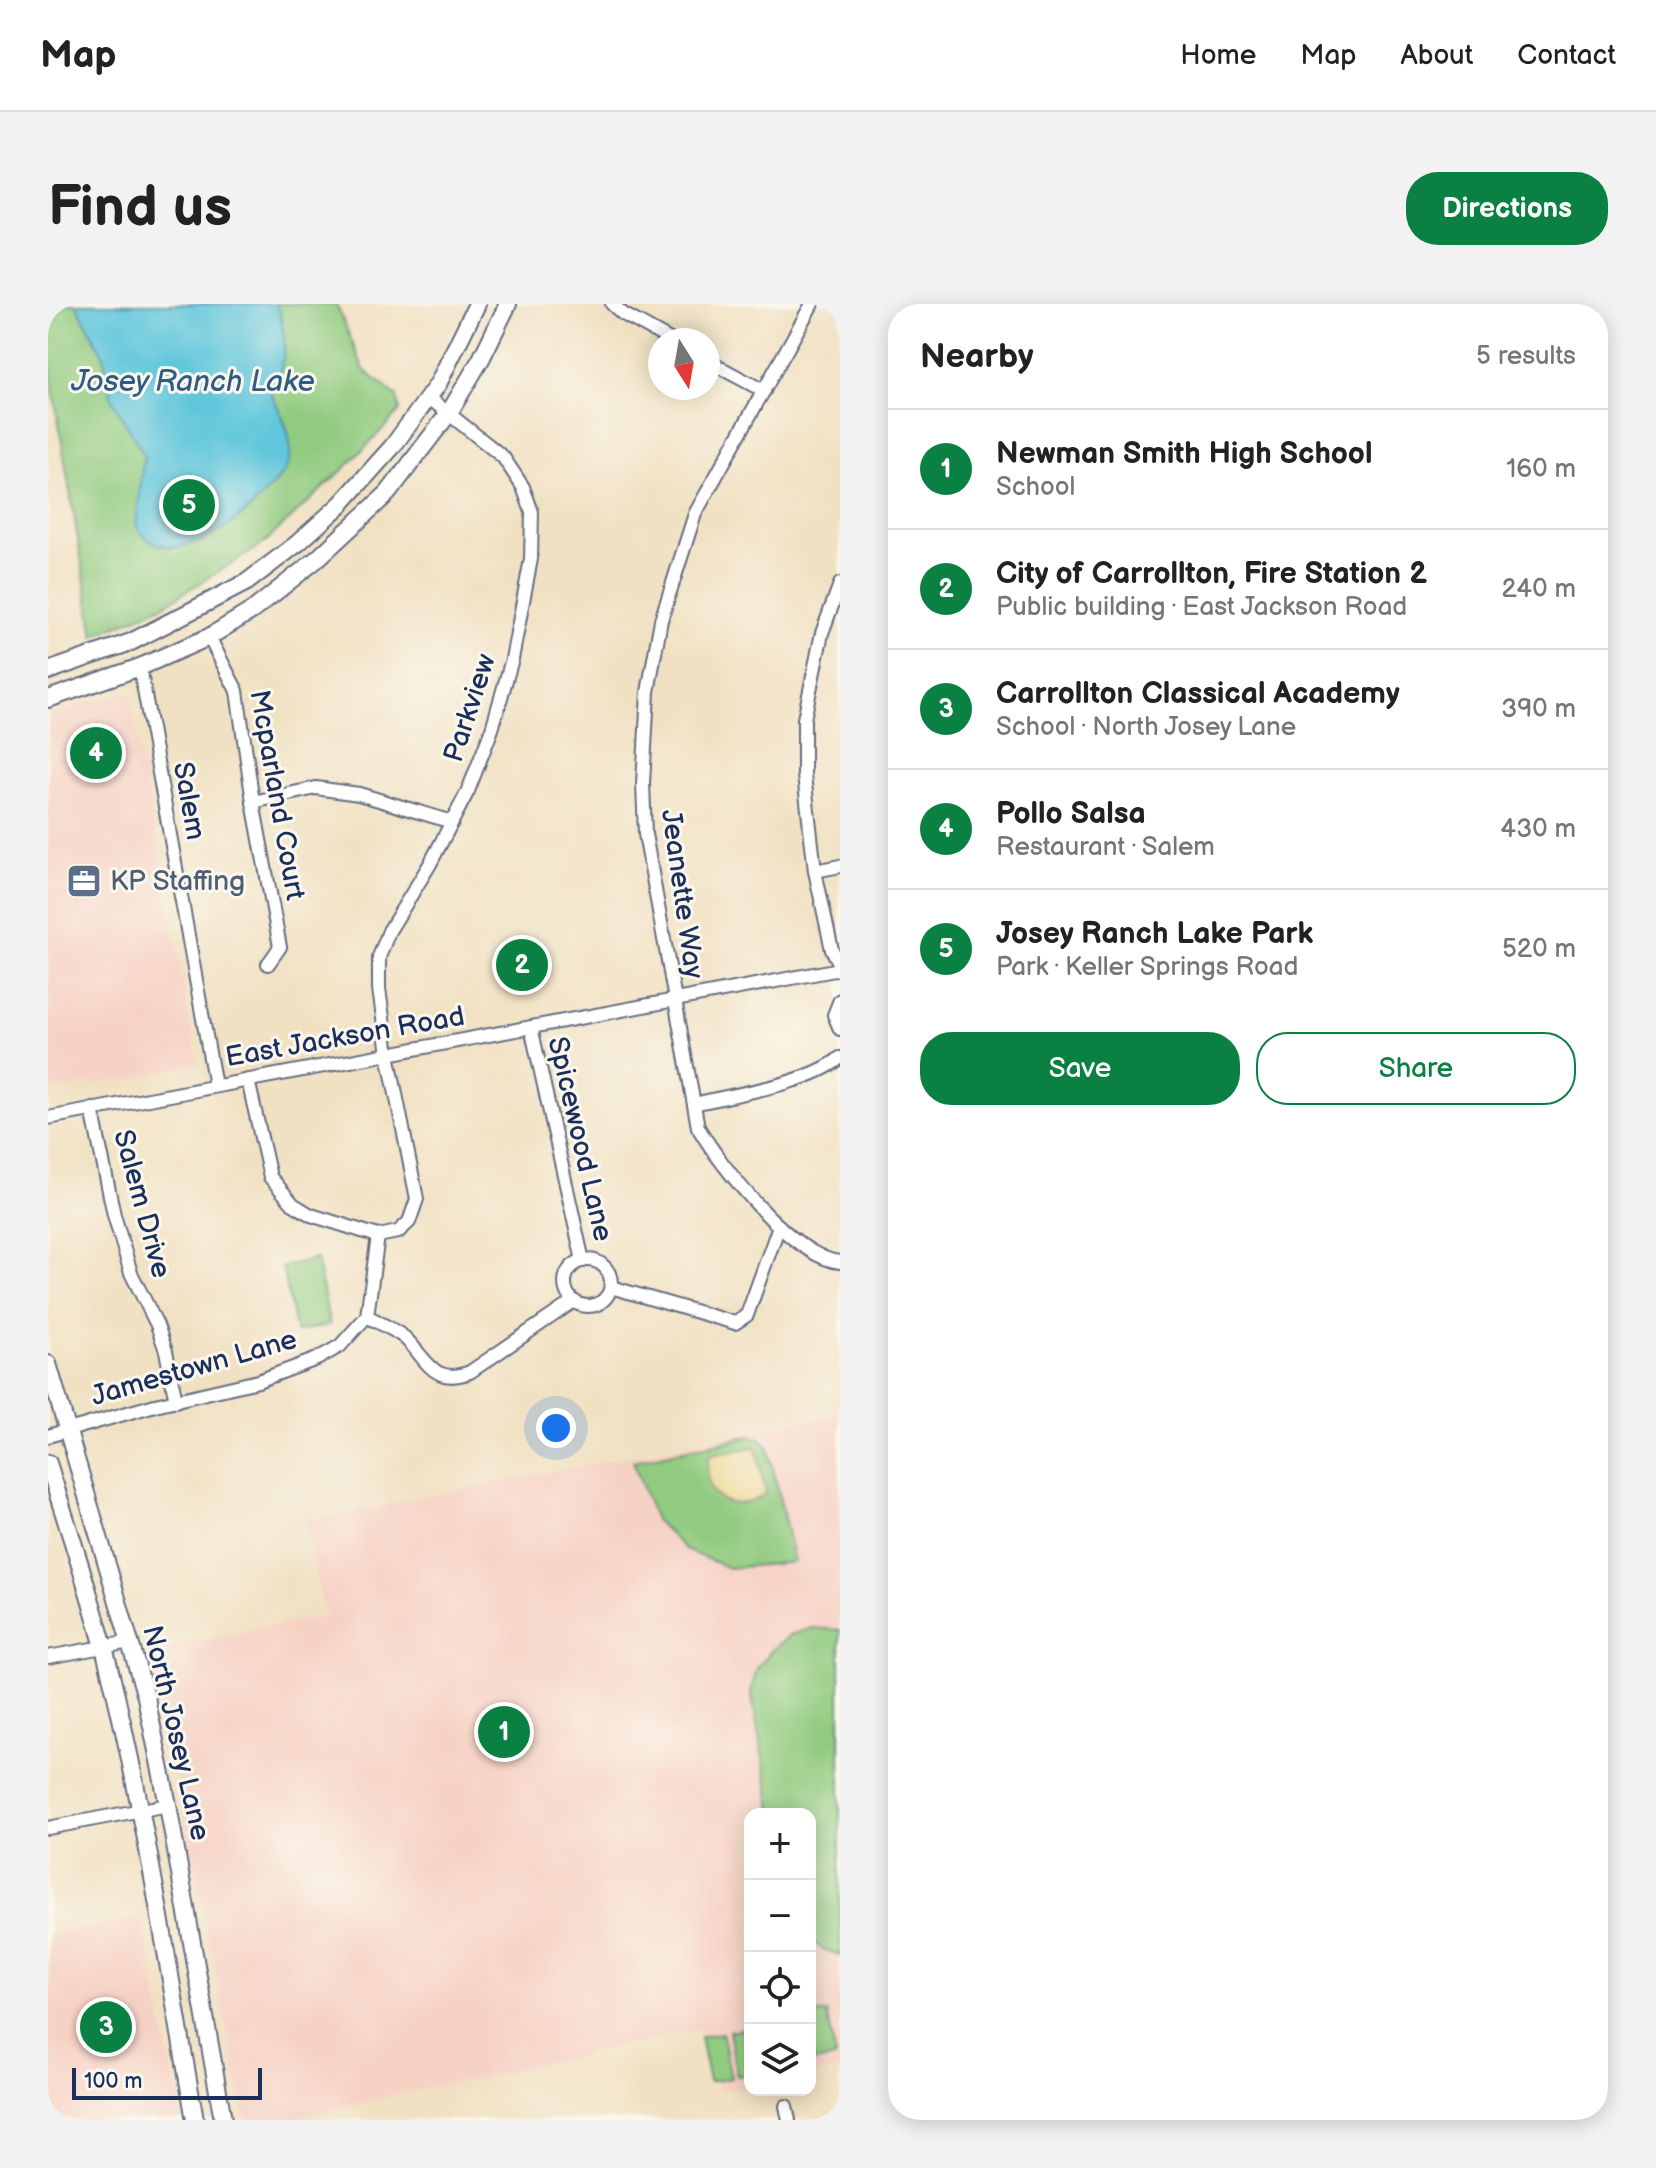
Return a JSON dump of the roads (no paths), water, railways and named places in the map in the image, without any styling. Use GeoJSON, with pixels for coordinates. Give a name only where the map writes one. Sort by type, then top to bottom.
{"type":"FeatureCollection","features":[{"type":"Feature","properties":{"kind":"main road"},"geometry":{"type":"LineString","coordinates":[[48,671],[131,642],[247,582],[298,543],[352,493],[393,446],[438,384],[477,304]]}},
{"type":"Feature","properties":{"kind":"main road"},"geometry":{"type":"LineString","coordinates":[[48,699],[140,667],[209,637],[253,610],[317,559],[388,493],[449,413],[481,359],[508,304]]}},
{"type":"Feature","properties":{"kind":"main road"},"geometry":{"type":"LineString","coordinates":[[131,642],[140,667]]}},
{"type":"Feature","properties":{"kind":"main road","name":"North Josey Lane"},"geometry":{"type":"LineString","coordinates":[[48,1364],[146,1697],[223,2120]]}},
{"type":"Feature","properties":{"kind":"main road","name":"North Josey Lane"},"geometry":{"type":"LineString","coordinates":[[48,1463],[104,1647],[141,1810],[195,2120]]}},
{"type":"Feature","properties":{"kind":"street"},"geometry":{"type":"LineString","coordinates":[[612,304],[648,328]]}},
{"type":"Feature","properties":{"kind":"street","name":"Jeanette Way"},"geometry":{"type":"LineString","coordinates":[[812,304],[695,514],[661,620],[648,692],[643,784],[645,834],[698,1127],[712,1151],[779,1226],[816,1254],[840,1262]]}},
{"type":"Feature","properties":{"kind":"street"},"geometry":{"type":"LineString","coordinates":[[720,367],[764,391]]}},
{"type":"Feature","properties":{"kind":"street","name":"Parkview"},"geometry":{"type":"LineString","coordinates":[[378,1236],[398,1232],[409,1222],[417,1199],[388,1054],[379,989],[379,957],[389,931],[430,864],[468,791],[489,738],[512,659],[531,559],[532,512],[523,487],[503,457],[428,397]]}},
{"type":"Feature","properties":{"kind":"street"},"geometry":{"type":"LineString","coordinates":[[840,584],[822,633],[804,719],[804,775],[815,871],[832,950],[840,966]]}},
{"type":"Feature","properties":{"kind":"street","name":"Mcparland Court"},"geometry":{"type":"LineString","coordinates":[[209,637],[237,691],[253,802],[280,947],[268,964]]}},
{"type":"Feature","properties":{"kind":"street","name":"Salem"},"geometry":{"type":"LineString","coordinates":[[140,667],[215,1086]]}},
{"type":"Feature","properties":{"kind":"street"},"geometry":{"type":"LineString","coordinates":[[253,802],[316,788],[359,794],[452,822]]}},
{"type":"Feature","properties":{"kind":"street"},"geometry":{"type":"LineString","coordinates":[[815,871],[840,866]]}},
{"type":"Feature","properties":{"kind":"street","name":"East Jackson Road"},"geometry":{"type":"LineString","coordinates":[[48,1118],[840,966]]}},
{"type":"Feature","properties":{"kind":"street"},"geometry":{"type":"LineString","coordinates":[[840,1000],[834,1015],[840,1029]]}},
{"type":"Feature","properties":{"kind":"street","name":"Spicewood Lane"},"geometry":{"type":"LineString","coordinates":[[531,1027],[583,1261]]}},
{"type":"Feature","properties":{"kind":"street"},"geometry":{"type":"LineString","coordinates":[[694,1104],[801,1078],[828,1068],[840,1058]]}},
{"type":"Feature","properties":{"kind":"street"},"geometry":{"type":"LineString","coordinates":[[248,1080],[270,1177],[293,1204],[311,1215],[378,1236],[367,1316],[403,1337],[437,1374],[455,1377],[470,1372],[574,1301],[587,1306],[600,1303],[611,1287],[735,1323],[747,1315],[779,1226]]}},
{"type":"Feature","properties":{"kind":"street","name":"Salem Drive"},"geometry":{"type":"LineString","coordinates":[[92,1109],[131,1273],[157,1325],[166,1351],[176,1401]]}},
{"type":"Feature","properties":{"kind":"street","name":"Spicewood Lane"},"geometry":{"type":"LineString","coordinates":[[574,1301],[566,1289],[566,1282],[571,1269],[583,1261],[597,1262],[604,1267],[611,1287]]}},
{"type":"Feature","properties":{"kind":"street","name":"Jamestown Lane"},"geometry":{"type":"LineString","coordinates":[[48,1436],[84,1424],[258,1381],[317,1359],[340,1346],[367,1316]]}},
{"type":"Feature","properties":{"kind":"street"},"geometry":{"type":"LineString","coordinates":[[48,1657],[130,1642]]}},
{"type":"Feature","properties":{"kind":"street"},"geometry":{"type":"LineString","coordinates":[[48,1828],[168,1805]]}},
{"type":"Feature","properties":{"kind":"street"},"geometry":{"type":"LineString","coordinates":[[786,2106],[789,2120]]}},
{"type":"Feature","properties":{"kind":"water","name":"Josey Ranch Lake"},"geometry":{"type":"Polygon","coordinates":[[[76,304],[277,304],[284,349],[271,393],[287,428],[289,458],[285,471],[272,487],[225,528],[193,543],[177,546],[162,545],[148,539],[136,525],[144,455],[112,400],[103,354],[76,304]]]}},
{"type":"Feature","properties":{"kind":"place","name":"Josey Ranch Lake Park"},"geometry":{"type":"Point","coordinates":[189,505]}},
{"type":"Feature","properties":{"kind":"place","name":"Pollo Salsa"},"geometry":{"type":"Point","coordinates":[96,753]}},
{"type":"Feature","properties":{"kind":"place","name":"KP Staffing"},"geometry":{"type":"Point","coordinates":[84,881]}},
{"type":"Feature","properties":{"kind":"place","name":"City of Carrollton, Fire Station 2"},"geometry":{"type":"Point","coordinates":[522,965]}},
{"type":"Feature","properties":{"kind":"place","name":"Newman Smith High School"},"geometry":{"type":"Point","coordinates":[504,1732]}},
{"type":"Feature","properties":{"kind":"place","name":"Carrollton Classical Academy"},"geometry":{"type":"Point","coordinates":[106,2027]}}]}
